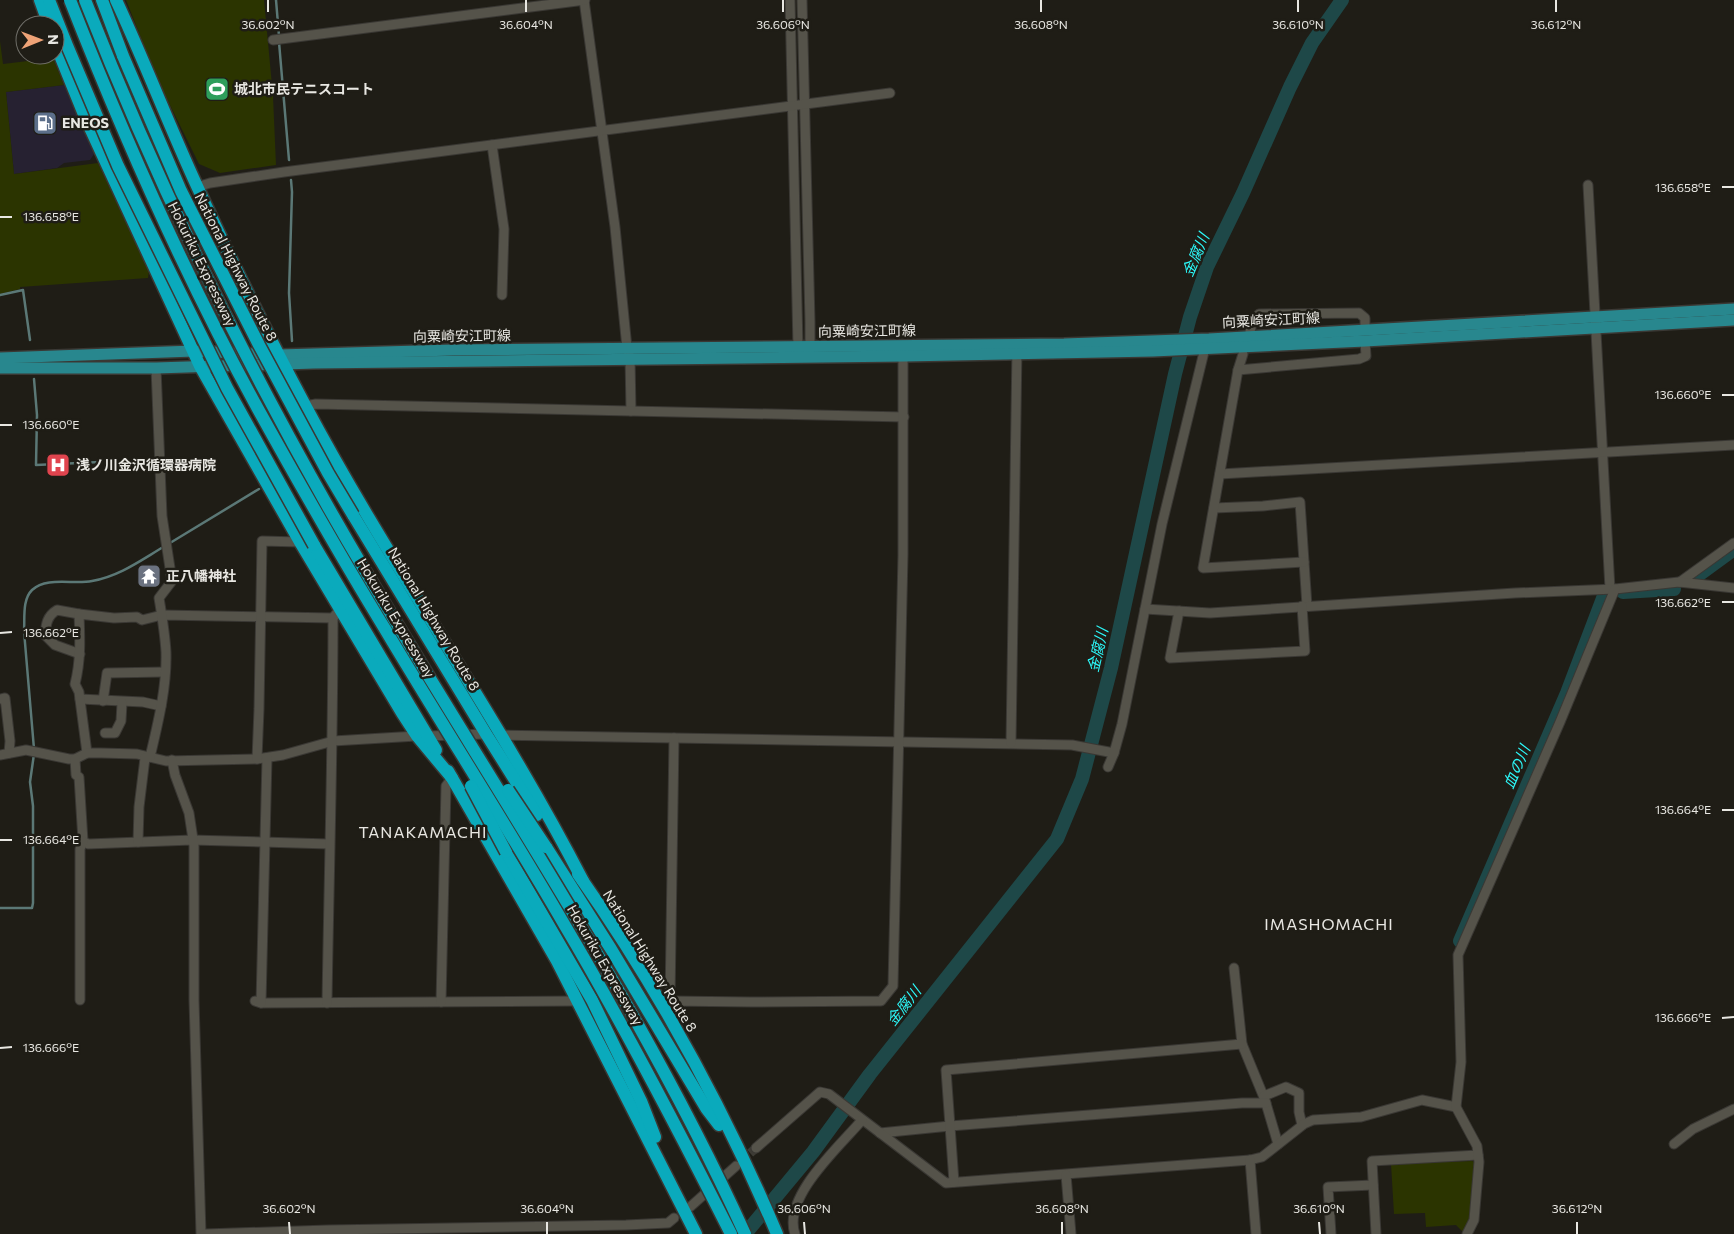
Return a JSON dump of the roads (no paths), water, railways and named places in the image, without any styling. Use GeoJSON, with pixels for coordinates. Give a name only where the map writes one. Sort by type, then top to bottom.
{"type":"FeatureCollection","features":[{"type":"Feature","properties":{"kind":"highway"},"geometry":{"type":"LineString","coordinates":[[40,0],[45,15]]}},
{"type":"Feature","properties":{"kind":"highway"},"geometry":{"type":"LineString","coordinates":[[49,0],[53,15]]}},
{"type":"Feature","properties":{"kind":"highway","name":"Hokuriku Expressway"},"geometry":{"type":"LineString","coordinates":[[70,0],[127,140],[207,311],[256,406],[387,633],[563,921],[609,1000],[655,1083],[731,1234]]}},
{"type":"Feature","properties":{"kind":"highway","name":"Hokuriku Expressway"},"geometry":{"type":"LineString","coordinates":[[85,0],[140,135],[219,304],[268,399],[368,575],[622,995],[670,1084],[745,1234]]}},
{"type":"Feature","properties":{"kind":"highway","name":"National Highway Route 8"},"geometry":{"type":"LineString","coordinates":[[102,0],[123,56],[182,191],[258,344],[328,474],[486,734],[545,826],[666,1004],[755,1184],[775,1230]]}},
{"type":"Feature","properties":{"kind":"highway"},"geometry":{"type":"LineString","coordinates":[[116,0],[198,187],[263,325],[305,406],[384,543],[445,640],[566,848],[583,881]]}},
{"type":"Feature","properties":{"kind":"highway"},"geometry":{"type":"LineString","coordinates":[[65,52],[118,166],[227,388],[422,736]]}},
{"type":"Feature","properties":{"kind":"highway"},"geometry":{"type":"LineString","coordinates":[[65,56],[84,116],[200,366],[300,542],[336,614],[452,778],[527,908],[578,1001],[695,1233]]}},
{"type":"Feature","properties":{"kind":"highway"},"geometry":{"type":"LineString","coordinates":[[387,633],[404,667],[450,745],[506,852],[592,1000],[641,1101],[695,1233]]}},
{"type":"Feature","properties":{"kind":"highway"},"geometry":{"type":"LineString","coordinates":[[421,662],[530,823],[611,949],[706,1108],[736,1146]]}},
{"type":"Feature","properties":{"kind":"main road","name":"向粟崎安江町線"},"geometry":{"type":"LineString","coordinates":[[0,368],[156,368],[281,359],[1154,346],[1365,336],[1594,322],[1734,309]]}},
{"type":"Feature","properties":{"kind":"main road","name":"向粟崎安江町線"},"geometry":{"type":"LineString","coordinates":[[1594,322],[1734,320]]}},
{"type":"Feature","properties":{"kind":"main road","name":"向粟崎安江町線"},"geometry":{"type":"LineString","coordinates":[[0,358],[194,351],[281,359]]}},
{"type":"Feature","properties":{"kind":"street"},"geometry":{"type":"LineString","coordinates":[[277,40],[585,0],[615,227],[629,353],[631,411]]}},
{"type":"Feature","properties":{"kind":"street"},"geometry":{"type":"LineString","coordinates":[[790,0],[804,350]]}},
{"type":"Feature","properties":{"kind":"street"},"geometry":{"type":"LineString","coordinates":[[802,0],[806,104],[804,350]]}},
{"type":"Feature","properties":{"kind":"street"},"geometry":{"type":"LineString","coordinates":[[198,187],[210,183],[284,172],[890,93]]}},
{"type":"Feature","properties":{"kind":"street"},"geometry":{"type":"LineString","coordinates":[[492,145],[504,229],[502,295]]}},
{"type":"Feature","properties":{"kind":"street"},"geometry":{"type":"LineString","coordinates":[[1467,1234],[1474,1220],[1480,1162],[1473,1138],[1456,1107],[1461,1062],[1458,954],[1560,722],[1613,589],[1602,452],[1588,185]]}},
{"type":"Feature","properties":{"kind":"street"},"geometry":{"type":"LineString","coordinates":[[1238,370],[1359,359],[1366,356],[1365,318],[1359,314],[1259,314],[1253,321],[1250,330]]}},
{"type":"Feature","properties":{"kind":"street"},"geometry":{"type":"LineString","coordinates":[[1108,767],[1122,724],[1160,533],[1207,344]]}},
{"type":"Feature","properties":{"kind":"street"},"geometry":{"type":"LineString","coordinates":[[1011,743],[1017,349]]}},
{"type":"Feature","properties":{"kind":"street"},"geometry":{"type":"LineString","coordinates":[[674,738],[666,1004],[881,1001],[893,986],[903,555],[903,351]]}},
{"type":"Feature","properties":{"kind":"street"},"geometry":{"type":"LineString","coordinates":[[1243,354],[1238,370],[1203,568],[1304,562]]}},
{"type":"Feature","properties":{"kind":"street"},"geometry":{"type":"LineString","coordinates":[[150,756],[161,706],[165,672],[166,654],[159,598],[172,582],[162,516],[156,368]]}},
{"type":"Feature","properties":{"kind":"street"},"geometry":{"type":"LineString","coordinates":[[305,406],[316,404],[904,417]]}},
{"type":"Feature","properties":{"kind":"street"},"geometry":{"type":"LineString","coordinates":[[1220,474],[1734,445]]}},
{"type":"Feature","properties":{"kind":"street"},"geometry":{"type":"LineString","coordinates":[[1179,611],[1170,658],[1305,651],[1304,562],[1300,502],[1214,508]]}},
{"type":"Feature","properties":{"kind":"street"},"geometry":{"type":"LineString","coordinates":[[257,759],[262,541],[300,542]]}},
{"type":"Feature","properties":{"kind":"street"},"geometry":{"type":"LineString","coordinates":[[1680,582],[1734,543]]}},
{"type":"Feature","properties":{"kind":"street"},"geometry":{"type":"LineString","coordinates":[[1145,609],[1210,613],[1613,589],[1680,582],[1734,588]]}},
{"type":"Feature","properties":{"kind":"street"},"geometry":{"type":"LineString","coordinates":[[80,654],[55,646],[45,635],[46,622],[52,613],[57,610],[114,618],[137,617],[142,620],[162,615],[260,617],[336,614],[329,844],[327,1003]]}},
{"type":"Feature","properties":{"kind":"street"},"geometry":{"type":"LineString","coordinates":[[78,614],[80,654],[75,684],[79,692],[87,754]]}},
{"type":"Feature","properties":{"kind":"street"},"geometry":{"type":"LineString","coordinates":[[104,701],[107,673],[165,672]]}},
{"type":"Feature","properties":{"kind":"street"},"geometry":{"type":"LineString","coordinates":[[0,699],[6,698],[10,741],[5,754],[32,752],[69,760],[87,754],[137,754],[166,761],[257,759],[332,741],[486,734]]}},
{"type":"Feature","properties":{"kind":"street"},"geometry":{"type":"LineString","coordinates":[[80,699],[143,702],[161,706]]}},
{"type":"Feature","properties":{"kind":"street"},"geometry":{"type":"LineString","coordinates":[[105,733],[116,733],[121,721],[122,702]]}},
{"type":"Feature","properties":{"kind":"street"},"geometry":{"type":"LineString","coordinates":[[500,735],[1011,743],[1072,745],[1112,753]]}},
{"type":"Feature","properties":{"kind":"street"},"geometry":{"type":"LineString","coordinates":[[138,842],[139,807],[145,758],[150,756]]}},
{"type":"Feature","properties":{"kind":"street"},"geometry":{"type":"LineString","coordinates":[[267,758],[258,1002],[578,1001]]}},
{"type":"Feature","properties":{"kind":"street"},"geometry":{"type":"LineString","coordinates":[[75,759],[83,841],[80,849],[80,1000]]}},
{"type":"Feature","properties":{"kind":"street"},"geometry":{"type":"LineString","coordinates":[[172,760],[175,775],[189,813],[194,846],[194,1000],[203,1234],[626,1226],[668,1223],[674,1218]]}},
{"type":"Feature","properties":{"kind":"street"},"geometry":{"type":"LineString","coordinates":[[441,1002],[446,786],[452,778]]}},
{"type":"Feature","properties":{"kind":"street"},"geometry":{"type":"LineString","coordinates":[[83,841],[88,844],[192,840],[329,844]]}},
{"type":"Feature","properties":{"kind":"street"},"geometry":{"type":"LineString","coordinates":[[1234,968],[1242,1044],[1265,1100],[1278,1144]]}},
{"type":"Feature","properties":{"kind":"street"},"geometry":{"type":"LineString","coordinates":[[954,1182],[946,1070],[1242,1044]]}},
{"type":"Feature","properties":{"kind":"street"},"geometry":{"type":"LineString","coordinates":[[880,1133],[1242,1103],[1265,1100],[1286,1087],[1300,1093],[1299,1112],[1302,1125]]}},
{"type":"Feature","properties":{"kind":"street"},"geometry":{"type":"LineString","coordinates":[[756,1148],[820,1092],[829,1094],[946,1183],[1250,1160],[1262,1156],[1302,1125],[1314,1120],[1361,1117],[1422,1100],[1456,1107]]}},
{"type":"Feature","properties":{"kind":"street"},"geometry":{"type":"LineString","coordinates":[[1674,1144],[1693,1129],[1734,1109]]}},
{"type":"Feature","properties":{"kind":"street"},"geometry":{"type":"LineString","coordinates":[[795,1234],[792,1226],[799,1197],[809,1180],[861,1119]]}},
{"type":"Feature","properties":{"kind":"street"},"geometry":{"type":"LineString","coordinates":[[1376,1234],[1372,1162],[1478,1155]]}},
{"type":"Feature","properties":{"kind":"street"},"geometry":{"type":"LineString","coordinates":[[1250,1160],[1256,1234]]}},
{"type":"Feature","properties":{"kind":"street"},"geometry":{"type":"LineString","coordinates":[[690,1207],[736,1166]]}},
{"type":"Feature","properties":{"kind":"street"},"geometry":{"type":"LineString","coordinates":[[1066,1175],[1071,1234]]}},
{"type":"Feature","properties":{"kind":"street"},"geometry":{"type":"LineString","coordinates":[[1331,1234],[1328,1187],[1373,1185]]}},
{"type":"Feature","properties":{"kind":"waterway"},"geometry":{"type":"LineString","coordinates":[[276,0],[279,36]]}},
{"type":"Feature","properties":{"kind":"waterway","name":"金腐川"},"geometry":{"type":"LineString","coordinates":[[745,1234],[813,1152],[870,1074],[1057,839],[1082,779],[1111,668],[1175,374],[1190,317],[1207,267],[1243,193],[1290,87],[1312,43],[1342,0]]}},
{"type":"Feature","properties":{"kind":"waterway"},"geometry":{"type":"LineString","coordinates":[[279,42],[289,160]]}},
{"type":"Feature","properties":{"kind":"waterway"},"geometry":{"type":"LineString","coordinates":[[291,180],[289,293],[292,341]]}},
{"type":"Feature","properties":{"kind":"waterway"},"geometry":{"type":"LineString","coordinates":[[0,295],[23,290],[30,340]]}},
{"type":"Feature","properties":{"kind":"waterway"},"geometry":{"type":"LineString","coordinates":[[34,379],[37,415],[36,465],[100,462]]}},
{"type":"Feature","properties":{"kind":"waterway"},"geometry":{"type":"LineString","coordinates":[[170,543],[259,489]]}},
{"type":"Feature","properties":{"kind":"waterway"},"geometry":{"type":"LineString","coordinates":[[34,749],[24,631],[25,609],[29,594],[32,590],[45,583],[85,582],[102,579],[130,567],[165,546]]}},
{"type":"Feature","properties":{"kind":"waterway","name":"血の川"},"geometry":{"type":"LineString","coordinates":[[1697,576],[1734,549]]}},
{"type":"Feature","properties":{"kind":"waterway","name":"血の川"},"geometry":{"type":"LineString","coordinates":[[1623,592],[1674,589]]}},
{"type":"Feature","properties":{"kind":"waterway","name":"血の川"},"geometry":{"type":"LineString","coordinates":[[1460,941],[1567,693],[1605,593]]}},
{"type":"Feature","properties":{"kind":"waterway"},"geometry":{"type":"LineString","coordinates":[[0,908],[32,908],[33,806],[30,782],[34,754]]}},
{"type":"Feature","properties":{"kind":"tunnel"},"geometry":{"type":"LineString","coordinates":[[740,1162],[756,1148]]}},
{"type":"Feature","properties":{"kind":"place","name":"城北市民テニスコート"},"geometry":{"type":"Point","coordinates":[217,89]}},
{"type":"Feature","properties":{"kind":"place","name":"ENEOS"},"geometry":{"type":"Point","coordinates":[45,123]}},
{"type":"Feature","properties":{"kind":"place","name":"浅ノ川金沢循環器病院"},"geometry":{"type":"Point","coordinates":[58,465]}},
{"type":"Feature","properties":{"kind":"place","name":"正八幡神社"},"geometry":{"type":"Point","coordinates":[149,576]}},
{"type":"Feature","properties":{"kind":"district","name":"TANAKAMACHI"},"geometry":{"type":"Point","coordinates":[423,832]}},
{"type":"Feature","properties":{"kind":"district","name":"IMASHOMACHI"},"geometry":{"type":"Point","coordinates":[1329,924]}}]}
